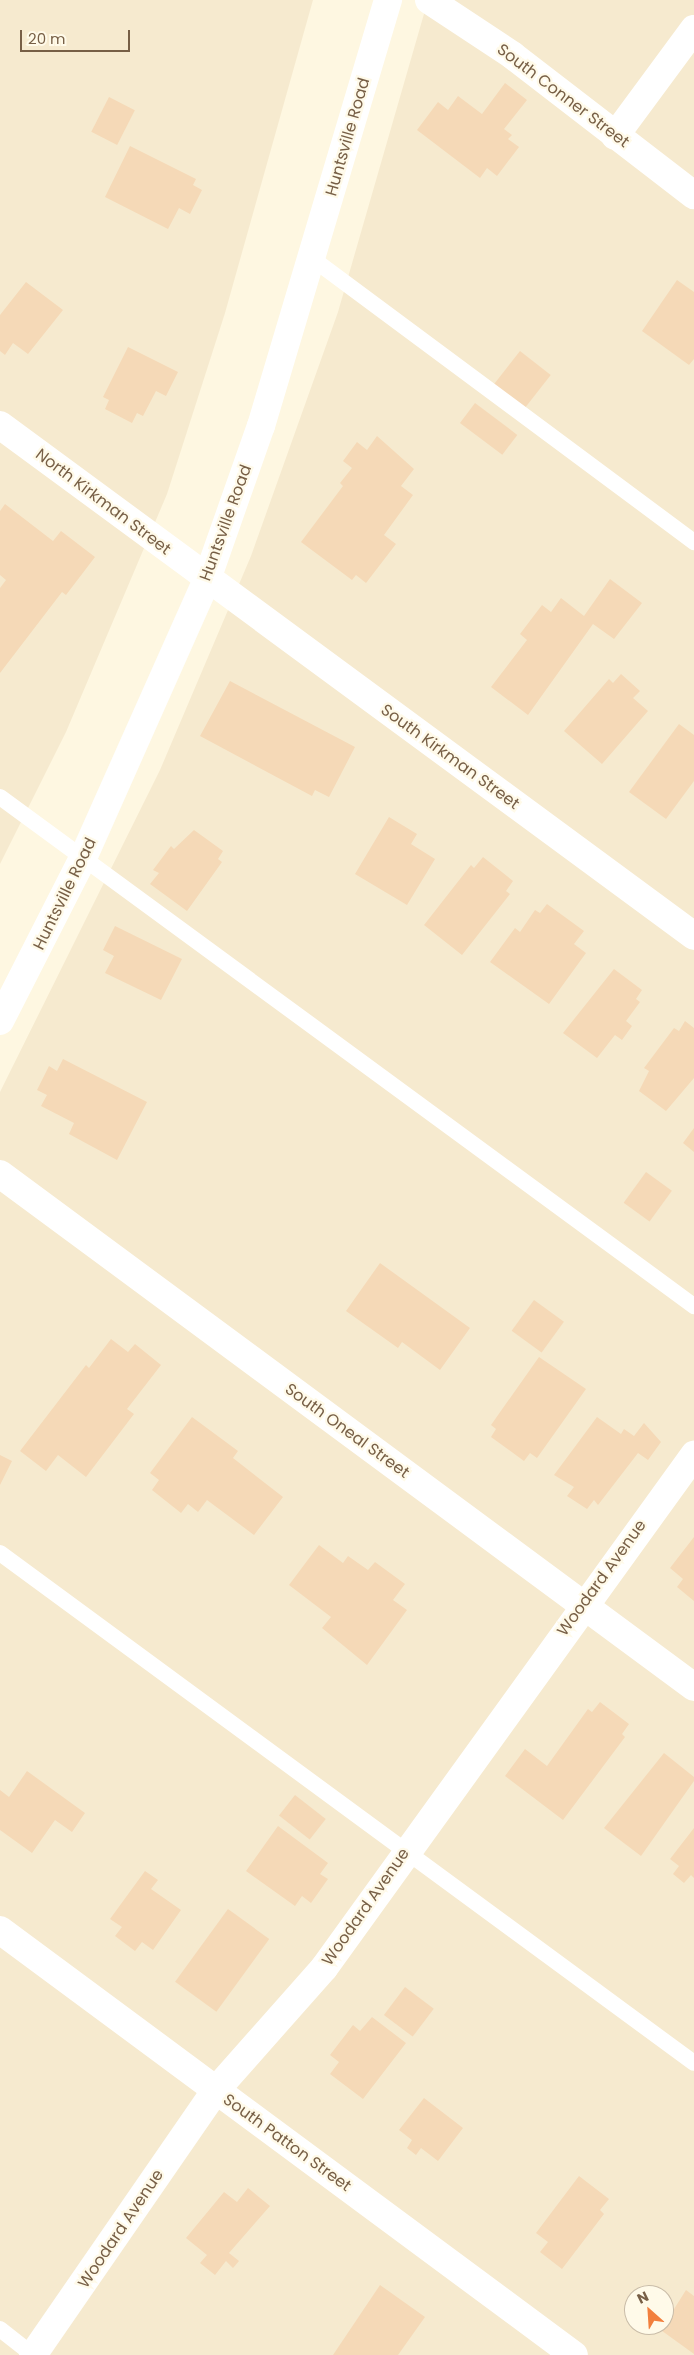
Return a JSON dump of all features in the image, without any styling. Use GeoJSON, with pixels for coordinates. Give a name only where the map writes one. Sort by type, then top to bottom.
{"type":"FeatureCollection","features":[{"type":"Feature","properties":{"kind":"street","name":"Huntsville Road"},"geometry":{"type":"LineString","coordinates":[[0,1021],[83,858],[206,579],[260,426],[313,259],[388,0]]}},
{"type":"Feature","properties":{"kind":"street","name":"South Conner Street"},"geometry":{"type":"LineString","coordinates":[[428,0],[512,55],[694,195]]}},
{"type":"Feature","properties":{"kind":"street"},"geometry":{"type":"LineString","coordinates":[[615,136],[694,29]]}},
{"type":"Feature","properties":{"kind":"street","name":"North Kirkman Street"},"geometry":{"type":"LineString","coordinates":[[0,425],[206,579]]}},
{"type":"Feature","properties":{"kind":"street","name":"South Kirkman Street"},"geometry":{"type":"LineString","coordinates":[[206,579],[694,936]]}},
{"type":"Feature","properties":{"kind":"street","name":"South Oneal Street"},"geometry":{"type":"LineString","coordinates":[[0,1174],[694,1687]]}},
{"type":"Feature","properties":{"kind":"street","name":"Woodard Avenue"},"geometry":{"type":"LineString","coordinates":[[33,2355],[216,2090],[324,1968],[582,1605],[694,1455]]}},
{"type":"Feature","properties":{"kind":"street","name":"South Patton Street"},"geometry":{"type":"LineString","coordinates":[[0,1930],[574,2355]]}},
{"type":"Feature","properties":{"kind":"lane"},"geometry":{"type":"LineString","coordinates":[[313,259],[694,542]]}},
{"type":"Feature","properties":{"kind":"lane"},"geometry":{"type":"LineString","coordinates":[[0,797],[694,1306]]}},
{"type":"Feature","properties":{"kind":"lane"},"geometry":{"type":"LineString","coordinates":[[0,1553],[694,2063]]}},
{"type":"Feature","properties":{"kind":"lane"},"geometry":{"type":"LineString","coordinates":[[0,2328],[33,2355]]}},
{"type":"Feature","properties":{"kind":"shaded area"},"geometry":{"type":"Polygon","coordinates":[[[0,0],[313,0],[225,313],[167,494],[66,732],[0,864],[0,0]]]}},
{"type":"Feature","properties":{"kind":"shaded area"},"geometry":{"type":"Polygon","coordinates":[[[428,0],[694,0],[694,2355],[0,2355],[0,1092],[160,770],[251,556],[338,312],[428,0]]]}},
{"type":"Feature","properties":{"kind":"building"},"geometry":{"type":"Polygon","coordinates":[[[505,83],[527,100],[504,129],[512,135],[508,139],[519,147],[497,176],[487,168],[480,178],[417,130],[438,102],[448,110],[458,96],[482,114],[505,83]]]}},
{"type":"Feature","properties":{"kind":"building"},"geometry":{"type":"Polygon","coordinates":[[[109,97],[135,110],[117,145],[91,132],[109,97]]]}},
{"type":"Feature","properties":{"kind":"building"},"geometry":{"type":"Polygon","coordinates":[[[130,146],[196,179],[193,185],[202,190],[190,214],[179,208],[168,229],[105,197],[130,146]]]}},
{"type":"Feature","properties":{"kind":"building"},"geometry":{"type":"Polygon","coordinates":[[[677,280],[694,292],[694,359],[689,365],[642,331],[677,280]]]}},
{"type":"Feature","properties":{"kind":"building"},"geometry":{"type":"Polygon","coordinates":[[[26,282],[63,310],[28,354],[13,343],[5,355],[0,351],[0,315],[26,282]]]}},
{"type":"Feature","properties":{"kind":"building"},"geometry":{"type":"Polygon","coordinates":[[[128,347],[178,372],[166,396],[156,391],[143,416],[137,413],[132,423],[105,409],[109,400],[103,397],[128,347]]]}},
{"type":"Feature","properties":{"kind":"building"},"geometry":{"type":"Polygon","coordinates":[[[520,351],[551,375],[521,413],[490,389],[520,351]]]}},
{"type":"Feature","properties":{"kind":"building"},"geometry":{"type":"Polygon","coordinates":[[[475,403],[517,435],[502,455],[460,423],[475,403]]]}},
{"type":"Feature","properties":{"kind":"building"},"geometry":{"type":"Polygon","coordinates":[[[377,436],[414,469],[401,486],[413,495],[384,535],[396,544],[366,583],[356,575],[352,580],[301,542],[343,486],[340,483],[352,468],[343,461],[357,442],[367,450],[377,436]]]}},
{"type":"Feature","properties":{"kind":"building"},"geometry":{"type":"Polygon","coordinates":[[[5,504],[53,541],[61,531],[95,557],[66,595],[62,592],[0,673],[0,588],[6,580],[0,575],[0,511],[5,504]]]}},
{"type":"Feature","properties":{"kind":"building"},"geometry":{"type":"Polygon","coordinates":[[[610,579],[642,603],[614,639],[593,624],[528,715],[491,687],[527,640],[520,634],[542,605],[551,612],[561,598],[584,616],[610,579]]]}},
{"type":"Feature","properties":{"kind":"building"},"geometry":{"type":"Polygon","coordinates":[[[621,674],[640,691],[633,698],[648,711],[602,764],[564,731],[609,679],[613,683],[621,674]]]}},
{"type":"Feature","properties":{"kind":"building"},"geometry":{"type":"Polygon","coordinates":[[[230,681],[355,747],[329,797],[315,790],[312,796],[200,736],[230,681]]]}},
{"type":"Feature","properties":{"kind":"building"},"geometry":{"type":"Polygon","coordinates":[[[679,724],[694,735],[694,781],[666,819],[629,792],[679,724]]]}},
{"type":"Feature","properties":{"kind":"building"},"geometry":{"type":"Polygon","coordinates":[[[389,817],[417,834],[411,844],[435,859],[407,905],[355,874],[389,817]]]}},
{"type":"Feature","properties":{"kind":"building"},"geometry":{"type":"Polygon","coordinates":[[[194,830],[223,851],[218,859],[222,862],[187,911],[150,884],[159,873],[153,870],[171,846],[174,849],[194,830]]]}},
{"type":"Feature","properties":{"kind":"building"},"geometry":{"type":"Polygon","coordinates":[[[483,857],[513,881],[506,891],[510,894],[462,955],[424,925],[471,865],[474,868],[483,857]]]}},
{"type":"Feature","properties":{"kind":"building"},"geometry":{"type":"Polygon","coordinates":[[[547,904],[584,931],[574,944],[586,953],[549,1004],[490,962],[515,928],[520,932],[535,910],[540,913],[547,904]]]}},
{"type":"Feature","properties":{"kind":"building"},"geometry":{"type":"Polygon","coordinates":[[[115,926],[182,959],[161,1000],[105,973],[114,956],[103,950],[115,926]]]}},
{"type":"Feature","properties":{"kind":"building"},"geometry":{"type":"Polygon","coordinates":[[[614,969],[642,990],[636,999],[640,1002],[626,1021],[632,1026],[622,1040],[615,1035],[597,1058],[563,1033],[614,969]]]}},
{"type":"Feature","properties":{"kind":"building"},"geometry":{"type":"Polygon","coordinates":[[[685,1021],[694,1028],[694,1078],[666,1111],[639,1091],[649,1071],[644,1068],[674,1028],[679,1031],[685,1021]]]}},
{"type":"Feature","properties":{"kind":"building"},"geometry":{"type":"Polygon","coordinates":[[[63,1059],[147,1102],[117,1160],[69,1134],[74,1123],[41,1106],[47,1095],[37,1090],[49,1066],[57,1071],[63,1059]]]}},
{"type":"Feature","properties":{"kind":"building"},"geometry":{"type":"Polygon","coordinates":[[[694,1128],[694,1152],[683,1143],[694,1128]]]}},
{"type":"Feature","properties":{"kind":"building"},"geometry":{"type":"Polygon","coordinates":[[[646,1172],[672,1191],[650,1222],[624,1203],[646,1172]]]}},
{"type":"Feature","properties":{"kind":"building"},"geometry":{"type":"Polygon","coordinates":[[[380,1263],[470,1328],[440,1370],[402,1342],[398,1348],[346,1311],[380,1263]]]}},
{"type":"Feature","properties":{"kind":"building"},"geometry":{"type":"Polygon","coordinates":[[[534,1300],[564,1322],[542,1352],[512,1331],[534,1300]]]}},
{"type":"Feature","properties":{"kind":"building"},"geometry":{"type":"Polygon","coordinates":[[[111,1339],[128,1352],[135,1344],[161,1365],[127,1409],[134,1414],[86,1477],[58,1455],[46,1471],[20,1451],[86,1365],[89,1368],[111,1339]]]}},
{"type":"Feature","properties":{"kind":"building"},"geometry":{"type":"Polygon","coordinates":[[[539,1357],[586,1389],[537,1458],[530,1453],[524,1461],[491,1437],[496,1429],[491,1425],[539,1357]]]}},
{"type":"Feature","properties":{"kind":"building"},"geometry":{"type":"Polygon","coordinates":[[[192,1417],[238,1451],[233,1458],[283,1497],[254,1535],[207,1500],[198,1512],[188,1504],[181,1513],[152,1490],[159,1480],[150,1473],[192,1417]]]}},
{"type":"Feature","properties":{"kind":"building"},"geometry":{"type":"Polygon","coordinates":[[[597,1417],[621,1434],[624,1429],[634,1436],[644,1423],[661,1442],[648,1460],[638,1453],[598,1505],[594,1500],[587,1509],[567,1496],[574,1487],[554,1475],[597,1417]]]}},
{"type":"Feature","properties":{"kind":"building"},"geometry":{"type":"Polygon","coordinates":[[[0,1455],[12,1461],[0,1485],[0,1455]]]}},
{"type":"Feature","properties":{"kind":"building"},"geometry":{"type":"Polygon","coordinates":[[[694,1537],[694,1601],[677,1587],[683,1579],[670,1568],[694,1537]]]}},
{"type":"Feature","properties":{"kind":"building"},"geometry":{"type":"Polygon","coordinates":[[[319,1545],[343,1563],[348,1556],[368,1570],[375,1562],[405,1584],[393,1600],[407,1610],[367,1665],[322,1628],[331,1617],[289,1585],[319,1545]]]}},
{"type":"Feature","properties":{"kind":"building"},"geometry":{"type":"Polygon","coordinates":[[[600,1702],[629,1724],[622,1734],[625,1737],[563,1820],[505,1776],[525,1749],[547,1766],[588,1709],[592,1712],[600,1702]]]}},
{"type":"Feature","properties":{"kind":"building"},"geometry":{"type":"Polygon","coordinates":[[[664,1753],[694,1777],[694,1781],[641,1856],[604,1828],[664,1753]]]}},
{"type":"Feature","properties":{"kind":"building"},"geometry":{"type":"Polygon","coordinates":[[[27,1771],[85,1813],[72,1832],[55,1820],[32,1853],[0,1830],[0,1790],[9,1797],[27,1771]]]}},
{"type":"Feature","properties":{"kind":"building"},"geometry":{"type":"Polygon","coordinates":[[[295,1795],[326,1819],[310,1839],[279,1815],[295,1795]]]}},
{"type":"Feature","properties":{"kind":"building"},"geometry":{"type":"Polygon","coordinates":[[[278,1826],[328,1863],[320,1874],[328,1879],[311,1903],[302,1896],[295,1906],[246,1871],[278,1826]]]}},
{"type":"Feature","properties":{"kind":"building"},"geometry":{"type":"Polygon","coordinates":[[[694,1828],[694,1878],[691,1875],[684,1883],[673,1874],[679,1866],[670,1859],[694,1828]]]}},
{"type":"Feature","properties":{"kind":"building"},"geometry":{"type":"Polygon","coordinates":[[[145,1871],[158,1880],[151,1889],[181,1910],[153,1950],[142,1942],[135,1951],[115,1936],[122,1927],[110,1919],[145,1871]]]}},
{"type":"Feature","properties":{"kind":"building"},"geometry":{"type":"Polygon","coordinates":[[[228,1909],[269,1939],[216,2012],[175,1982],[228,1909]]]}},
{"type":"Feature","properties":{"kind":"building"},"geometry":{"type":"Polygon","coordinates":[[[405,1987],[434,2009],[413,2037],[384,2015],[405,1987]]]}},
{"type":"Feature","properties":{"kind":"building"},"geometry":{"type":"Polygon","coordinates":[[[372,2017],[406,2043],[363,2099],[330,2074],[339,2062],[330,2055],[353,2025],[360,2031],[372,2017]]]}},
{"type":"Feature","properties":{"kind":"building"},"geometry":{"type":"Polygon","coordinates":[[[424,2098],[463,2128],[438,2161],[421,2148],[416,2155],[407,2148],[412,2140],[399,2130],[424,2098]]]}},
{"type":"Feature","properties":{"kind":"building"},"geometry":{"type":"Polygon","coordinates":[[[579,2176],[609,2199],[600,2210],[604,2214],[562,2269],[540,2252],[548,2242],[536,2233],[579,2176]]]}},
{"type":"Feature","properties":{"kind":"building"},"geometry":{"type":"Polygon","coordinates":[[[248,2188],[270,2206],[229,2253],[239,2261],[233,2268],[226,2261],[215,2275],[200,2263],[207,2255],[186,2238],[224,2192],[237,2202],[248,2188]]]}},
{"type":"Feature","properties":{"kind":"building"},"geometry":{"type":"Polygon","coordinates":[[[380,2285],[425,2317],[398,2355],[333,2355],[380,2285]]]}},
{"type":"Feature","properties":{"kind":"building"},"geometry":{"type":"Polygon","coordinates":[[[686,2290],[694,2296],[694,2354],[668,2335],[674,2335],[674,2309],[686,2290]]]}}]}
